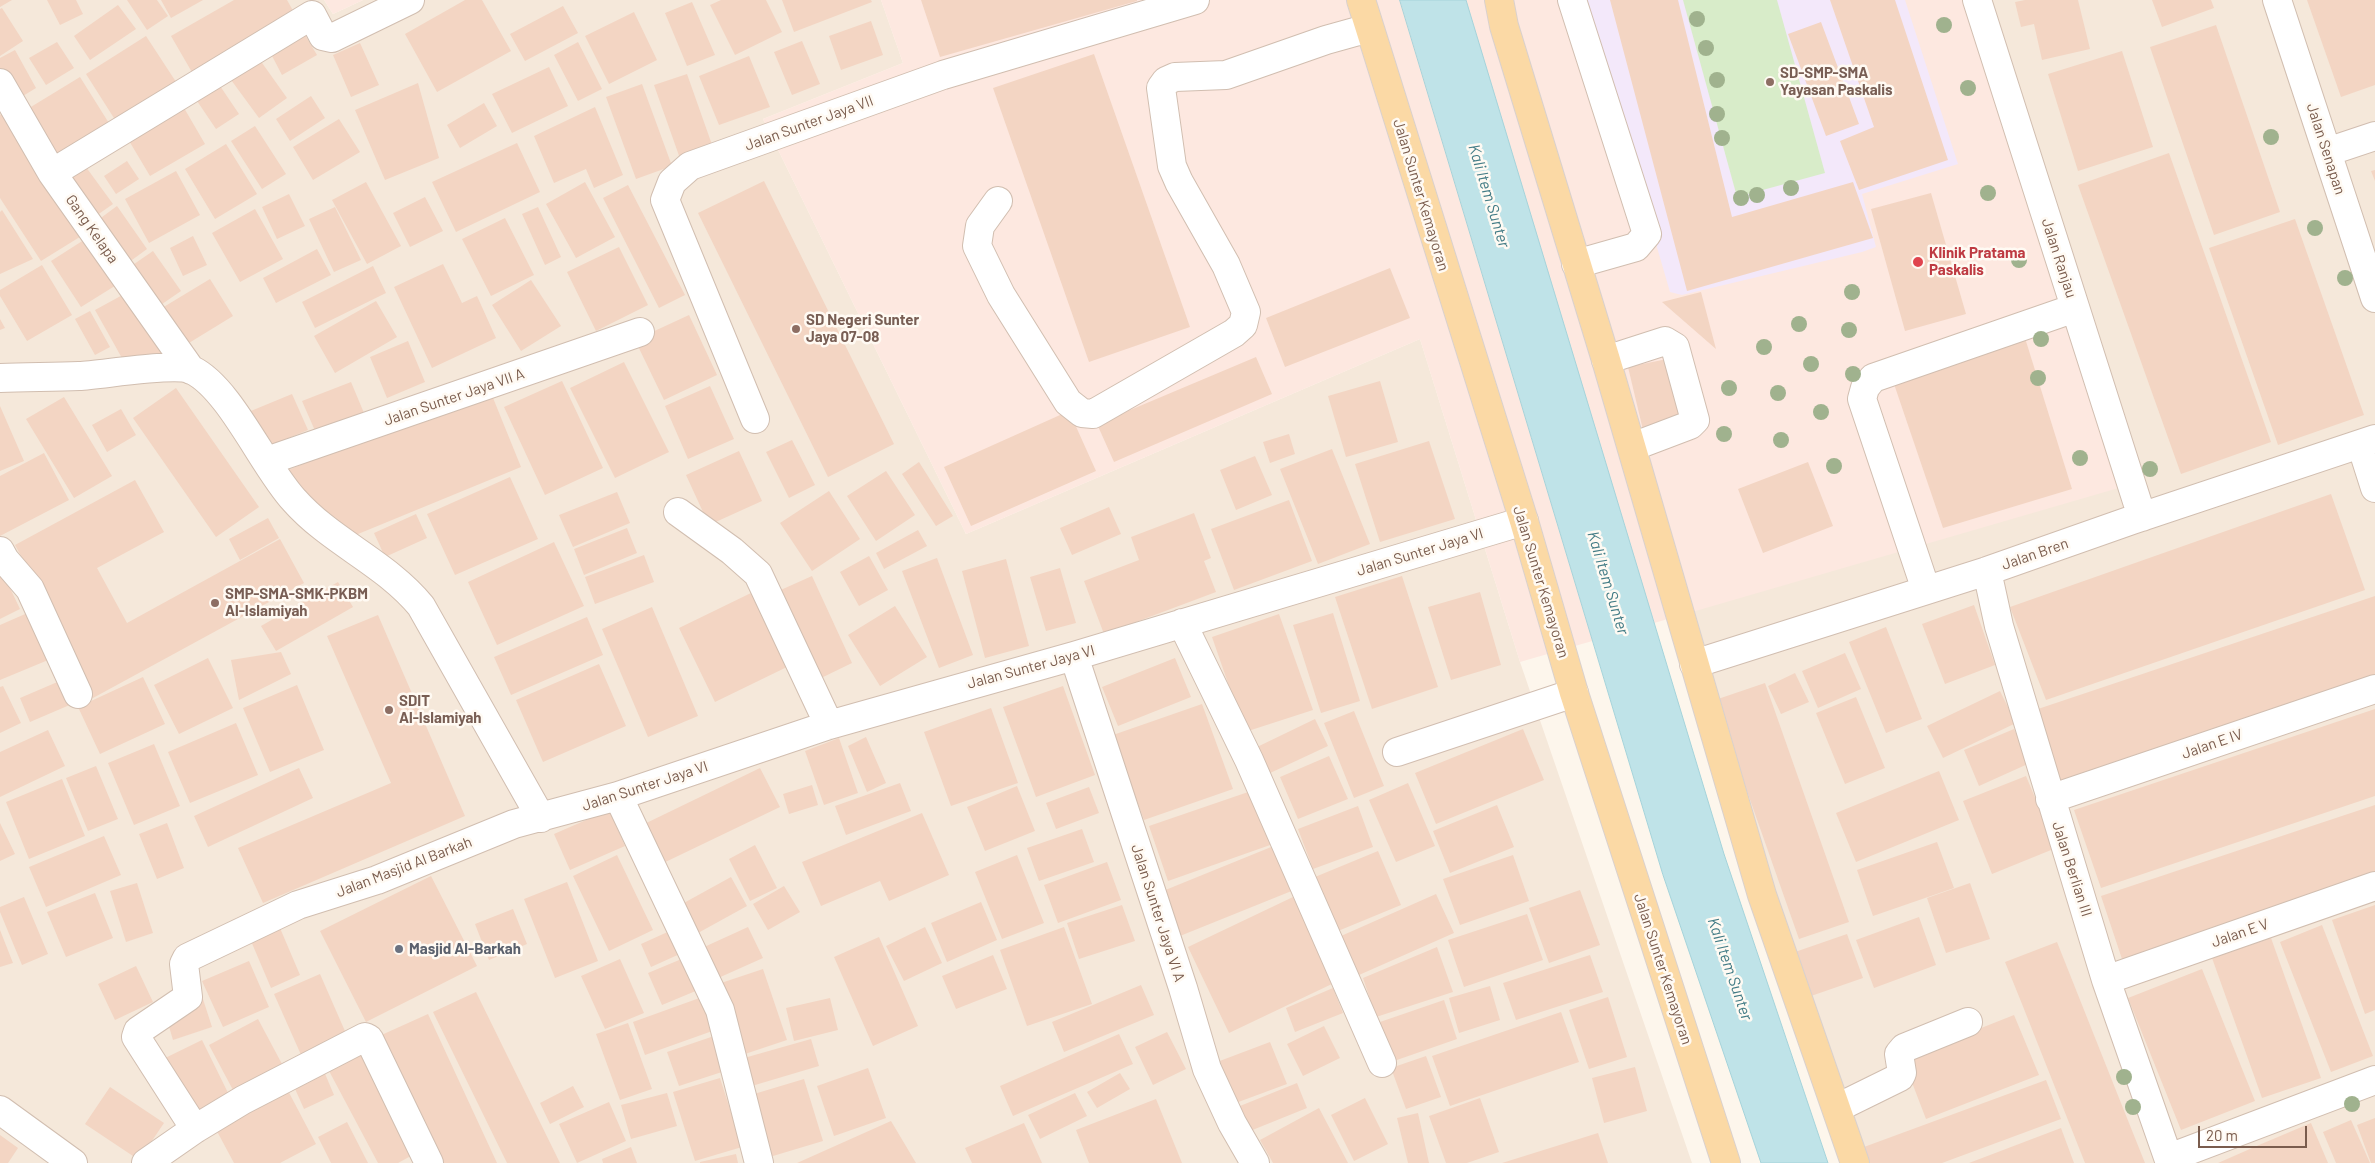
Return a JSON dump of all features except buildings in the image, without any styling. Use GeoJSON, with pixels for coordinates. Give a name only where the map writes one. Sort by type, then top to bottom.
{"type":"FeatureCollection","features":[{"type":"Feature","properties":{"kind":"main road","name":"Jalan Sunter Kemayoran"},"geometry":{"type":"LineString","coordinates":[[1361,0],[1524,520],[1574,693],[1726,1163]]}},
{"type":"Feature","properties":{"kind":"main road"},"geometry":{"type":"LineString","coordinates":[[1499,0],[1504,26],[1632,447],[1762,895],[1855,1163]]}},
{"type":"Feature","properties":{"kind":"street"},"geometry":{"type":"LineString","coordinates":[[52,173],[312,15],[323,36],[332,38],[410,0]]}},
{"type":"Feature","properties":{"kind":"street","name":"Jalan Sunter Jaya VII"},"geometry":{"type":"LineString","coordinates":[[755,419],[665,200],[672,182],[690,166],[943,75],[1195,0]]}},
{"type":"Feature","properties":{"kind":"street"},"geometry":{"type":"LineString","coordinates":[[1572,0],[1647,234],[1636,247],[1576,264]]}},
{"type":"Feature","properties":{"kind":"street","name":"Jalan Ranjau"},"geometry":{"type":"LineString","coordinates":[[1977,0],[2142,516]]}},
{"type":"Feature","properties":{"kind":"street","name":"Jalan Senapan"},"geometry":{"type":"LineString","coordinates":[[2277,0],[2375,298]]}},
{"type":"Feature","properties":{"kind":"street"},"geometry":{"type":"LineString","coordinates":[[998,202],[980,226],[977,246],[1001,295],[1068,402],[1082,413],[1093,414],[1234,333],[1243,325],[1246,312],[1226,265],[1179,182],[1172,166],[1161,88],[1166,81],[1175,77],[1226,75],[1326,40],[1369,28]]}},
{"type":"Feature","properties":{"kind":"street","name":"Gang Kelapa"},"geometry":{"type":"LineString","coordinates":[[0,83],[52,173],[191,370]]}},
{"type":"Feature","properties":{"kind":"street"},"geometry":{"type":"LineString","coordinates":[[2327,152],[2375,136]]}},
{"type":"Feature","properties":{"kind":"street"},"geometry":{"type":"LineString","coordinates":[[1926,590],[1862,399],[1865,388],[1873,378],[2075,308]]}},
{"type":"Feature","properties":{"kind":"street","name":"Jalan Sunter Jaya VII A"},"geometry":{"type":"LineString","coordinates":[[267,462],[640,332]]}},
{"type":"Feature","properties":{"kind":"street"},"geometry":{"type":"LineString","coordinates":[[1606,360],[1665,341],[1674,346],[1695,420],[1690,424],[1632,447]]}},
{"type":"Feature","properties":{"kind":"street"},"geometry":{"type":"LineString","coordinates":[[0,378],[80,376],[160,368],[191,370],[218,392],[292,498],[314,521],[394,578],[408,590],[421,606],[541,818]]}},
{"type":"Feature","properties":{"kind":"street"},"geometry":{"type":"LineString","coordinates":[[2368,441],[2375,488]]}},
{"type":"Feature","properties":{"kind":"street","name":"Jalan Bren"},"geometry":{"type":"LineString","coordinates":[[1694,664],[1987,571],[2142,516],[2368,441]]}},
{"type":"Feature","properties":{"kind":"street"},"geometry":{"type":"LineString","coordinates":[[678,512],[732,551],[758,574],[829,724]]}},
{"type":"Feature","properties":{"kind":"street","name":"Jalan Sunter Jaya VI"},"geometry":{"type":"LineString","coordinates":[[541,818],[618,796],[829,724],[1074,656],[1524,520]]}},
{"type":"Feature","properties":{"kind":"street"},"geometry":{"type":"LineString","coordinates":[[2,558],[30,589],[78,694]]}},
{"type":"Feature","properties":{"kind":"street","name":"Jalan Berlian III"},"geometry":{"type":"LineString","coordinates":[[1987,571],[1999,626],[2050,799],[2106,980],[2169,1160]]}},
{"type":"Feature","properties":{"kind":"street"},"geometry":{"type":"LineString","coordinates":[[1182,623],[1249,760],[1382,1063]]}},
{"type":"Feature","properties":{"kind":"street","name":"Jalan Sunter Jaya VI A"},"geometry":{"type":"LineString","coordinates":[[1074,656],[1207,1069],[1228,1116],[1255,1163]]}},
{"type":"Feature","properties":{"kind":"street","name":"Jalan E IV"},"geometry":{"type":"LineString","coordinates":[[2050,799],[2375,689]]}},
{"type":"Feature","properties":{"kind":"street"},"geometry":{"type":"LineString","coordinates":[[1397,752],[1574,693]]}},
{"type":"Feature","properties":{"kind":"street"},"geometry":{"type":"LineString","coordinates":[[618,796],[720,1010],[759,1163]]}},
{"type":"Feature","properties":{"kind":"street","name":"Jalan Masjid Al Barkah"},"geometry":{"type":"LineString","coordinates":[[195,1129],[136,1037],[138,1031],[188,997],[184,964],[187,958],[298,905],[377,880],[514,824],[541,818]]}},
{"type":"Feature","properties":{"kind":"street","name":"Jalan E V"},"geometry":{"type":"LineString","coordinates":[[2106,980],[2375,886]]}},
{"type":"Feature","properties":{"kind":"street"},"geometry":{"type":"LineString","coordinates":[[1837,1108],[1900,1077],[1902,1073],[1899,1054],[1904,1048],[1968,1022]]}},
{"type":"Feature","properties":{"kind":"street"},"geometry":{"type":"LineString","coordinates":[[146,1163],[195,1129],[243,1100],[365,1037],[368,1039],[390,1079],[429,1163]]}},
{"type":"Feature","properties":{"kind":"street"},"geometry":{"type":"LineString","coordinates":[[2169,1160],[2375,1080]]}},
{"type":"Feature","properties":{"kind":"street"},"geometry":{"type":"LineString","coordinates":[[0,1110],[73,1163]]}},
{"type":"Feature","properties":{"kind":"shaded area"},"geometry":{"type":"Polygon","coordinates":[[[0,0],[324,0],[333,14],[363,0],[881,0],[903,63],[763,119],[966,534],[1420,339],[1520,662],[1692,1163],[0,1163],[0,0]]]}},
{"type":"Feature","properties":{"kind":"shaded area"},"geometry":{"type":"Polygon","coordinates":[[[324,0],[363,0],[333,14],[324,0]]]}},
{"type":"Feature","properties":{"kind":"shaded area"},"geometry":{"type":"Polygon","coordinates":[[[881,0],[1970,0],[2122,487],[1520,662],[1420,339],[966,534],[763,119],[903,63],[881,0]]]}},
{"type":"Feature","properties":{"kind":"shaded area","name":"SD-SMP-SMA Yayasan Paskalis"},"geometry":{"type":"Polygon","coordinates":[[[1585,0],[1905,0],[1958,164],[1862,194],[1876,247],[1682,295],[1670,292],[1585,0]]]}},
{"type":"Feature","properties":{"kind":"shaded area"},"geometry":{"type":"Polygon","coordinates":[[[1970,0],[2375,0],[2375,1163],[1863,1163],[1682,615],[1970,0]]]}},
{"type":"Feature","properties":{"kind":"green space"},"geometry":{"type":"Polygon","coordinates":[[[1683,0],[1777,0],[1825,173],[1737,197],[1683,0]]]}},
{"type":"Feature","properties":{"kind":"water","name":"Kali Item Sunter"},"geometry":{"type":"Polygon","coordinates":[[[1400,0],[1466,0],[1724,854],[1828,1163],[1761,1163],[1663,875],[1400,0]]]}},
{"type":"Feature","properties":{"kind":"place","name":"SD-SMP-SMA Yayasan Paskalis"},"geometry":{"type":"Point","coordinates":[1770,82]}},
{"type":"Feature","properties":{"kind":"place","name":"Klinik Pratama Paskalis"},"geometry":{"type":"Point","coordinates":[1918,262]}},
{"type":"Feature","properties":{"kind":"place","name":"SD Negeri Sunter Jaya 07-08"},"geometry":{"type":"Point","coordinates":[796,329]}},
{"type":"Feature","properties":{"kind":"place","name":"SMP-SMA-SMK-PKBM Al-Islamiyah"},"geometry":{"type":"Point","coordinates":[215,603]}},
{"type":"Feature","properties":{"kind":"place","name":"SDIT Al-Islamiyah"},"geometry":{"type":"Point","coordinates":[389,710]}},
{"type":"Feature","properties":{"kind":"place","name":"Masjid Al-Barkah"},"geometry":{"type":"Point","coordinates":[399,949]}}]}
